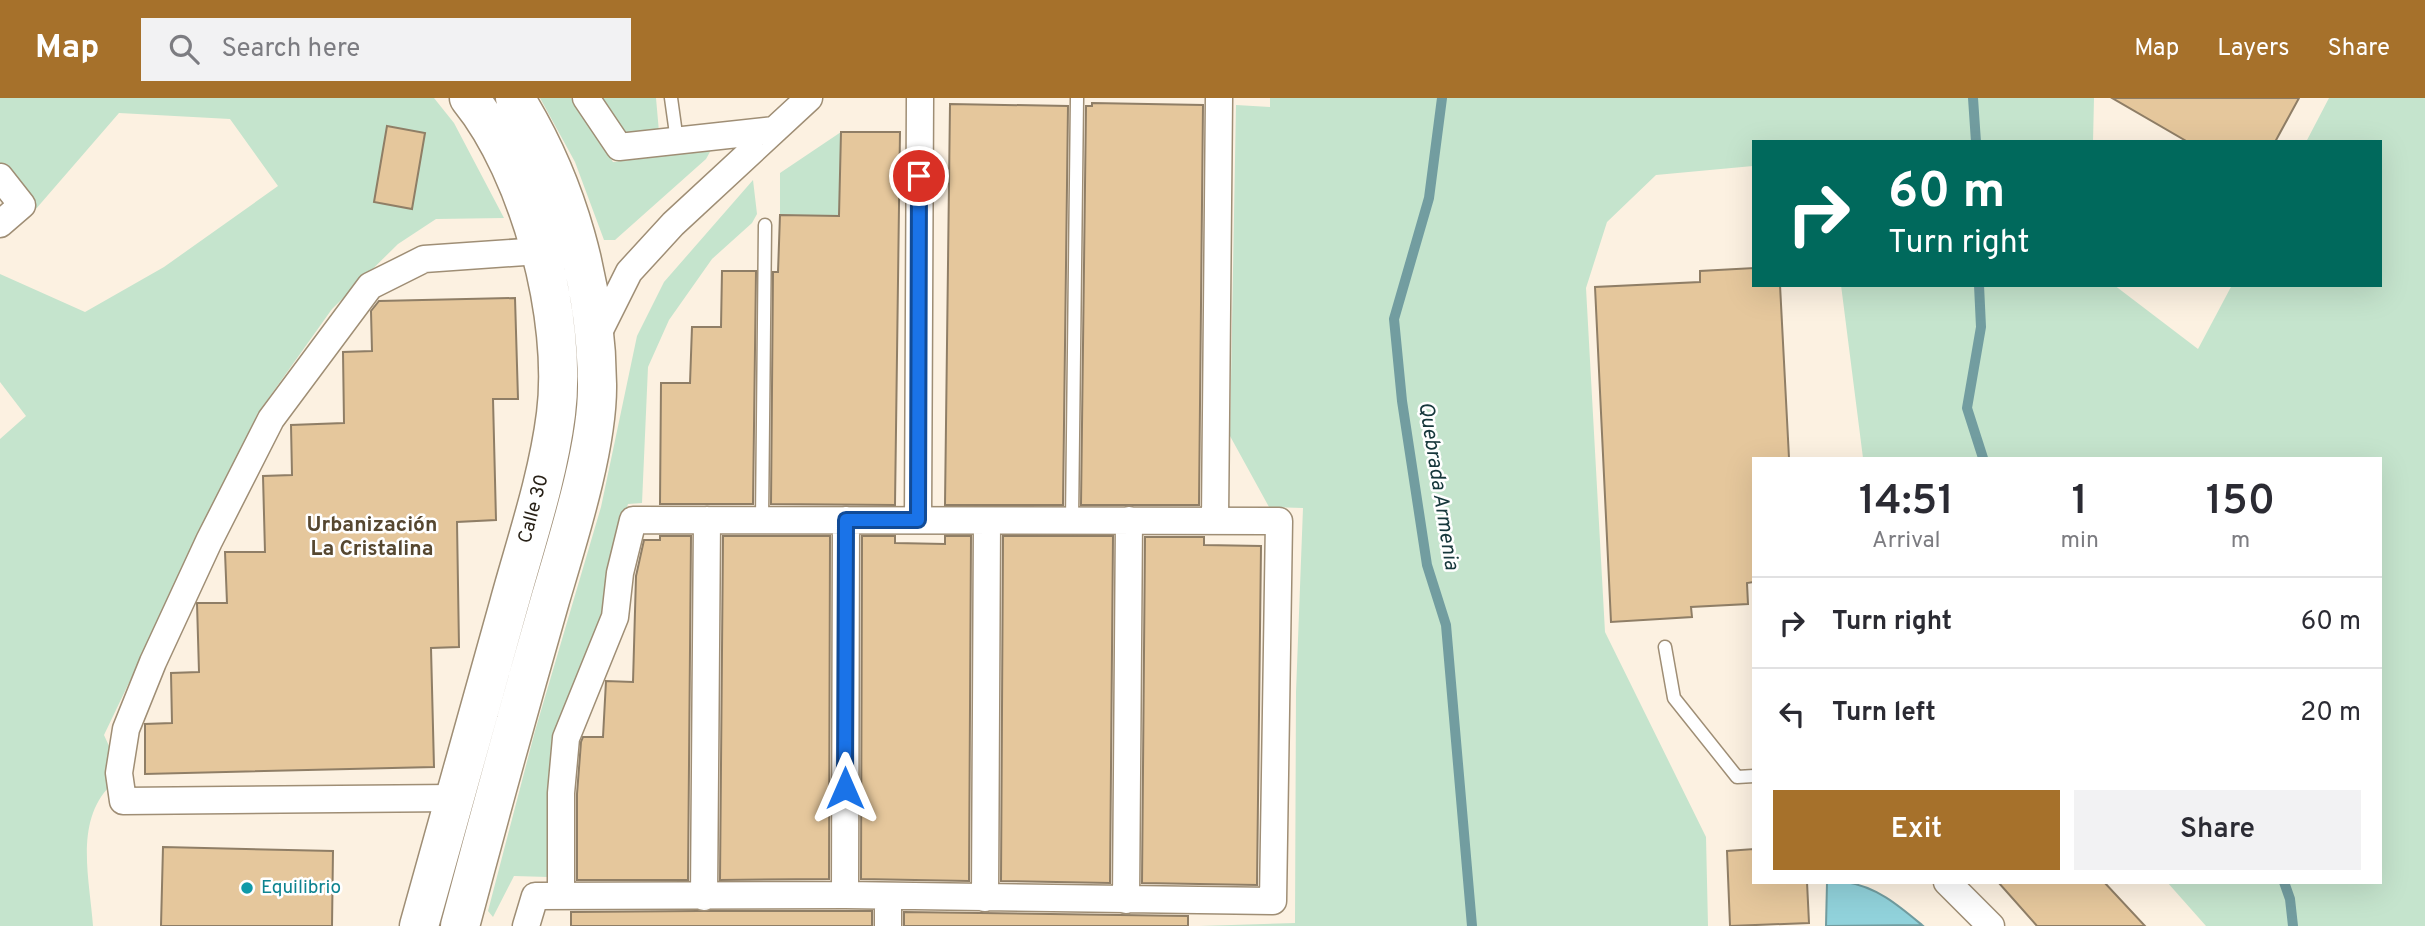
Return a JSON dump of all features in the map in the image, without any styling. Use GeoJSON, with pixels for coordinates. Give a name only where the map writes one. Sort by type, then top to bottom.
{"type":"FeatureCollection","features":[{"type":"Feature","properties":{"kind":"main road","name":"Calle 30"},"geometry":{"type":"LineString","coordinates":[[419,926],[528,536],[556,413],[554,322],[523,192],[501,147],[469,98]]}},
{"type":"Feature","properties":{"kind":"main road","name":"Calle 30"},"geometry":{"type":"LineString","coordinates":[[460,926],[586,463],[597,385],[590,290],[556,176],[535,130],[516,98]]}},
{"type":"Feature","properties":{"kind":"street"},"geometry":{"type":"LineString","coordinates":[[586,98],[619,147],[774,130]]}},
{"type":"Feature","properties":{"kind":"street"},"geometry":{"type":"LineString","coordinates":[[594,342],[629,272],[673,223],[809,98]]}},
{"type":"Feature","properties":{"kind":"street"},"geometry":{"type":"LineString","coordinates":[[918,520],[920,98]]}},
{"type":"Feature","properties":{"kind":"street"},"geometry":{"type":"LineString","coordinates":[[1215,520],[1219,98]]}},
{"type":"Feature","properties":{"kind":"street"},"geometry":{"type":"LineString","coordinates":[[0,177],[22,205],[0,224]]}},
{"type":"Feature","properties":{"kind":"street"},"geometry":{"type":"LineString","coordinates":[[454,798],[123,801],[119,773],[127,729],[153,662],[271,419],[370,286],[424,259],[539,251]]}},
{"type":"Feature","properties":{"kind":"street"},"geometry":{"type":"LineString","coordinates":[[526,926],[548,896],[566,738],[615,617],[620,573],[634,520],[1279,521],[1273,901],[845,895],[548,896]]}},
{"type":"Feature","properties":{"kind":"street"},"geometry":{"type":"LineString","coordinates":[[704,897],[707,520]]}},
{"type":"Feature","properties":{"kind":"street"},"geometry":{"type":"LineString","coordinates":[[845,895],[846,520]]}},
{"type":"Feature","properties":{"kind":"street"},"geometry":{"type":"LineString","coordinates":[[1126,900],[1129,520]]}},
{"type":"Feature","properties":{"kind":"street"},"geometry":{"type":"LineString","coordinates":[[985,898],[986,522]]}},
{"type":"Feature","properties":{"kind":"street"},"geometry":{"type":"LineString","coordinates":[[1949,884],[1991,926]]}},
{"type":"Feature","properties":{"kind":"street"},"geometry":{"type":"LineString","coordinates":[[888,897],[888,926]]}},
{"type":"Feature","properties":{"kind":"lane"},"geometry":{"type":"LineString","coordinates":[[671,98],[677,141]]}},
{"type":"Feature","properties":{"kind":"lane"},"geometry":{"type":"LineString","coordinates":[[1072,520],[1077,98]]}},
{"type":"Feature","properties":{"kind":"lane"},"geometry":{"type":"LineString","coordinates":[[762,520],[765,225]]}},
{"type":"Feature","properties":{"kind":"lane"},"geometry":{"type":"LineString","coordinates":[[1665,647],[1674,698],[1737,777],[1752,776]]}},
{"type":"Feature","properties":{"kind":"green space"},"geometry":{"type":"Polygon","coordinates":[[[0,98],[434,98],[454,123],[504,218],[436,219],[398,244],[332,309],[258,413],[104,735],[109,746],[110,786],[99,801],[88,834],[93,926],[0,926],[0,439],[26,416],[0,382],[0,274],[85,312],[164,267],[278,186],[230,119],[119,113],[35,210],[0,163],[0,98]]]}},
{"type":"Feature","properties":{"kind":"green space"},"geometry":{"type":"Polygon","coordinates":[[[540,98],[571,98],[613,162],[711,150],[706,159],[615,240],[604,240],[575,162],[540,98]]]}},
{"type":"Feature","properties":{"kind":"green space"},"geometry":{"type":"Polygon","coordinates":[[[595,98],[656,98],[659,132],[621,136],[595,98]]]}},
{"type":"Feature","properties":{"kind":"green space"},"geometry":{"type":"Polygon","coordinates":[[[1270,98],[2094,98],[2093,140],[1752,140],[1752,166],[1656,175],[1607,222],[1586,288],[1605,632],[1706,837],[1708,926],[1199,926],[1295,923],[1296,692],[1303,508],[1269,507],[1230,436],[1236,105],[1270,107],[1270,98]]]}},
{"type":"Feature","properties":{"kind":"green space"},"geometry":{"type":"Polygon","coordinates":[[[2329,98],[2425,98],[2425,926],[2206,926],[2169,884],[2382,884],[2382,457],[1863,457],[1841,287],[2117,287],[2198,349],[2231,287],[2382,287],[2382,140],[2307,140],[2329,98]]]}},
{"type":"Feature","properties":{"kind":"green space"},"geometry":{"type":"Polygon","coordinates":[[[841,132],[840,216],[780,215],[780,173],[841,132]]]}},
{"type":"Feature","properties":{"kind":"green space"},"geometry":{"type":"Polygon","coordinates":[[[753,180],[757,214],[752,223],[712,259],[669,320],[648,367],[642,503],[628,504],[616,540],[606,606],[578,678],[554,870],[548,877],[514,876],[493,917],[488,911],[535,731],[601,507],[637,336],[664,282],[753,180]]]}},
{"type":"Feature","properties":{"kind":"water"},"geometry":{"type":"Polygon","coordinates":[[[1827,884],[1857,884],[1868,888],[1896,904],[1922,925],[1826,926],[1827,884]]]}},
{"type":"Feature","properties":{"kind":"building"},"geometry":{"type":"Polygon","coordinates":[[[2112,98],[2299,98],[2276,140],[2185,140],[2112,98]]]}},
{"type":"Feature","properties":{"kind":"building"},"geometry":{"type":"Polygon","coordinates":[[[1092,103],[1203,105],[1199,505],[1081,505],[1086,106],[1092,106],[1092,103]]]}},
{"type":"Feature","properties":{"kind":"building"},"geometry":{"type":"Polygon","coordinates":[[[950,104],[1068,106],[1063,505],[945,505],[950,104]]]}},
{"type":"Feature","properties":{"kind":"building"},"geometry":{"type":"Polygon","coordinates":[[[387,126],[425,133],[412,209],[374,202],[387,126]]]}},
{"type":"Feature","properties":{"kind":"building"},"geometry":{"type":"Polygon","coordinates":[[[841,132],[900,132],[895,505],[771,504],[773,272],[778,272],[780,215],[839,216],[841,132]]]}},
{"type":"Feature","properties":{"kind":"building"},"geometry":{"type":"Polygon","coordinates":[[[1752,268],[1752,287],[1780,287],[1789,457],[1752,457],[1752,582],[1747,583],[1748,604],[1691,607],[1692,617],[1611,622],[1595,287],[1700,282],[1700,271],[1752,268]]]}},
{"type":"Feature","properties":{"kind":"building"},"geometry":{"type":"Polygon","coordinates":[[[722,271],[756,271],[753,504],[660,504],[661,383],[690,383],[692,327],[721,327],[722,271]]]}},
{"type":"Feature","properties":{"kind":"building"},"geometry":{"type":"Polygon","coordinates":[[[515,298],[518,399],[493,399],[496,520],[457,522],[459,647],[431,648],[434,767],[145,774],[145,724],[172,723],[171,673],[199,672],[197,603],[227,603],[225,552],[265,552],[263,476],[292,475],[291,425],[344,423],[343,352],[372,351],[371,311],[379,301],[515,298]]]}},
{"type":"Feature","properties":{"kind":"building"},"geometry":{"type":"Polygon","coordinates":[[[660,536],[691,536],[688,880],[577,880],[577,794],[581,742],[583,737],[603,737],[606,681],[633,682],[636,576],[644,540],[660,540],[660,536]]]}},
{"type":"Feature","properties":{"kind":"building"},"geometry":{"type":"Polygon","coordinates":[[[723,536],[830,536],[829,879],[720,880],[723,536]]]}},
{"type":"Feature","properties":{"kind":"building"},"geometry":{"type":"Polygon","coordinates":[[[862,536],[895,536],[895,543],[945,544],[945,536],[971,536],[969,881],[861,879],[862,536]]]}},
{"type":"Feature","properties":{"kind":"building"},"geometry":{"type":"Polygon","coordinates":[[[1003,536],[1113,536],[1110,883],[1001,881],[1003,536]]]}},
{"type":"Feature","properties":{"kind":"building"},"geometry":{"type":"Polygon","coordinates":[[[1145,537],[1204,537],[1204,545],[1261,546],[1257,885],[1142,883],[1145,537]]]}},
{"type":"Feature","properties":{"kind":"building","name":"Equilibrio"},"geometry":{"type":"Polygon","coordinates":[[[163,847],[333,851],[332,926],[161,926],[163,847]]]}},
{"type":"Feature","properties":{"kind":"building"},"geometry":{"type":"Polygon","coordinates":[[[1752,849],[1752,884],[1807,884],[1809,923],[1730,926],[1727,851],[1752,849]]]}},
{"type":"Feature","properties":{"kind":"building"},"geometry":{"type":"Polygon","coordinates":[[[2000,884],[2106,884],[2145,926],[2037,926],[2000,884]]]}},
{"type":"Feature","properties":{"kind":"building"},"geometry":{"type":"Polygon","coordinates":[[[872,911],[872,926],[571,926],[571,912],[872,911]]]}},
{"type":"Feature","properties":{"kind":"building"},"geometry":{"type":"Polygon","coordinates":[[[904,912],[1188,916],[1188,926],[904,926],[904,912]]]}},
{"type":"Feature","properties":{"kind":"waterway","name":"Quebrada Armenia"},"geometry":{"type":"LineString","coordinates":[[1442,98],[1429,198],[1394,319],[1402,401],[1427,565],[1446,625],[1472,926]]}},
{"type":"Feature","properties":{"kind":"waterway"},"geometry":{"type":"LineString","coordinates":[[1973,98],[1976,140]]}},
{"type":"Feature","properties":{"kind":"waterway"},"geometry":{"type":"LineString","coordinates":[[1979,287],[1981,327],[1967,408],[1983,457]]}},
{"type":"Feature","properties":{"kind":"waterway"},"geometry":{"type":"LineString","coordinates":[[2285,884],[2290,899],[2293,926]]}},
{"type":"Feature","properties":{"kind":"place","name":"Equilibrio"},"geometry":{"type":"Point","coordinates":[247,888]}},
{"type":"Feature","properties":{"kind":"district","name":"Urbanización La Cristalina"},"geometry":{"type":"Point","coordinates":[372,537]}},
{"type":"Feature","properties":{"kind":"route"},"geometry":{"type":"LineString","coordinates":[[845,788],[846,520],[918,520],[919,176]]}}]}
